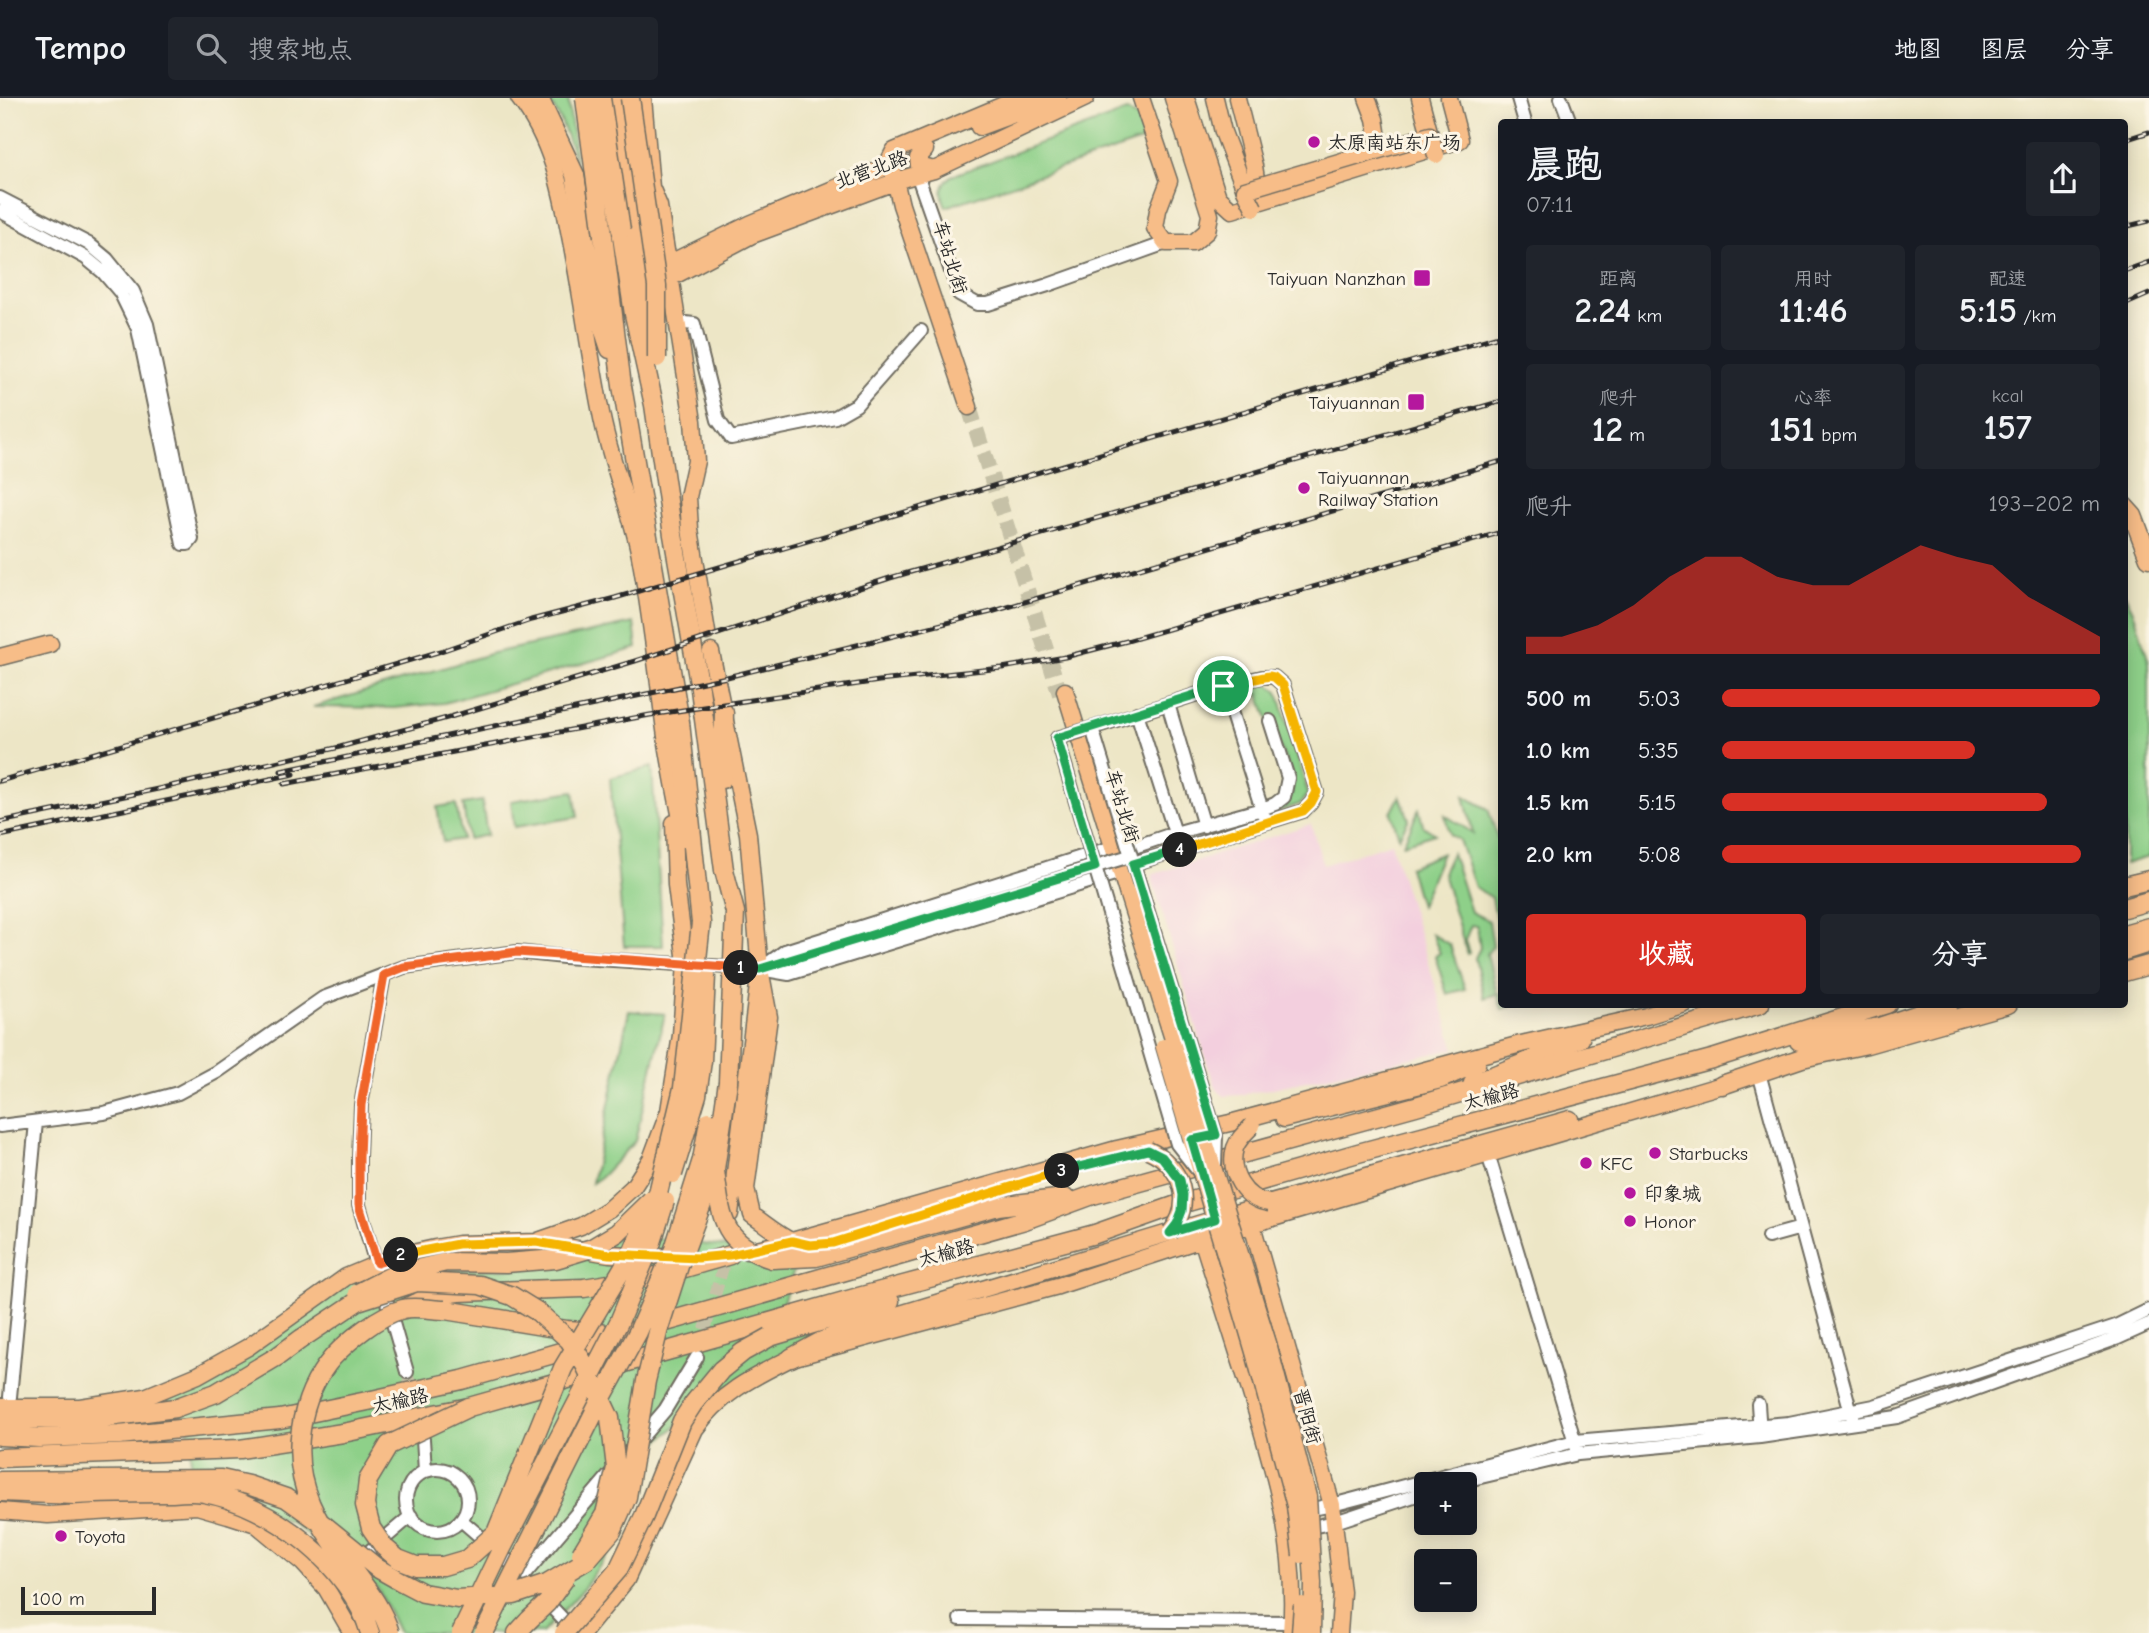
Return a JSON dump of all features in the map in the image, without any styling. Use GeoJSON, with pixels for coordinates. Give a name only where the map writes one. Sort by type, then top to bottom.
{"type":"FeatureCollection","features":[{"type":"Feature","properties":{"kind":"highway"},"geometry":{"type":"LineString","coordinates":[[539,98],[575,175],[595,304],[622,386]]}},
{"type":"Feature","properties":{"kind":"highway"},"geometry":{"type":"LineString","coordinates":[[461,1633],[619,1322],[652,1242],[702,1061],[707,964],[680,722],[622,386],[585,98]]}},
{"type":"Feature","properties":{"kind":"highway"},"geometry":{"type":"LineString","coordinates":[[0,1492],[75,1495],[98,1487],[221,1479],[248,1485],[286,1498],[377,1568],[423,1593],[457,1599],[513,1595],[547,1584],[587,1560],[612,1531],[627,1497],[646,1381],[659,1328],[715,1169],[728,1082],[735,912],[724,870],[705,717],[673,535],[654,405],[634,314],[601,98]]}},
{"type":"Feature","properties":{"kind":"highway"},"geometry":{"type":"LineString","coordinates":[[612,98],[657,358]]}},
{"type":"Feature","properties":{"kind":"highway"},"geometry":{"type":"LineString","coordinates":[[630,98],[657,286],[654,405]]}},
{"type":"Feature","properties":{"kind":"highway"},"geometry":{"type":"LineString","coordinates":[[2128,510],[2133,516],[2149,558]]}},
{"type":"Feature","properties":{"kind":"highway"},"geometry":{"type":"LineString","coordinates":[[484,1633],[598,1405],[638,1332],[678,1237],[702,1160],[721,1064],[726,960],[722,751],[724,713]]}},
{"type":"Feature","properties":{"kind":"highway"},"geometry":{"type":"LineString","coordinates":[[2128,885],[2149,880]]}},
{"type":"Feature","properties":{"kind":"highway"},"geometry":{"type":"LineString","coordinates":[[2128,907],[2149,901]]}},
{"type":"Feature","properties":{"kind":"highway"},"geometry":{"type":"LineString","coordinates":[[469,1407],[389,1445],[368,1480],[365,1505],[371,1528],[384,1547],[398,1559],[416,1566],[443,1566],[467,1559],[496,1533],[563,1368],[632,1253],[658,1192],[683,1088],[701,923]]}},
{"type":"Feature","properties":{"kind":"highway"},"geometry":{"type":"LineString","coordinates":[[2128,933],[2149,927]]}},
{"type":"Feature","properties":{"kind":"highway"},"geometry":{"type":"LineString","coordinates":[[2128,949],[2149,943]]}},
{"type":"Feature","properties":{"kind":"highway"},"geometry":{"type":"LineString","coordinates":[[2128,971],[2149,965]]}},
{"type":"Feature","properties":{"kind":"highway","name":"太榆路"},"geometry":{"type":"LineString","coordinates":[[0,1436],[118,1436],[280,1419],[462,1380],[1025,1220],[1093,1195],[1416,1106],[1747,1008]]}},
{"type":"Feature","properties":{"kind":"highway","name":"太榆路"},"geometry":{"type":"LineString","coordinates":[[0,1458],[240,1449],[343,1433],[469,1407],[862,1296],[1095,1234],[1174,1206],[1358,1153],[1712,1059],[1874,1008]]}},
{"type":"Feature","properties":{"kind":"highway"},"geometry":{"type":"LineString","coordinates":[[1722,1085],[1937,1008]]}},
{"type":"Feature","properties":{"kind":"highway"},"geometry":{"type":"LineString","coordinates":[[1802,1058],[1867,1044],[1994,1008]]}},
{"type":"Feature","properties":{"kind":"highway"},"geometry":{"type":"LineString","coordinates":[[1712,1059],[1879,1027]]}},
{"type":"Feature","properties":{"kind":"highway"},"geometry":{"type":"LineString","coordinates":[[715,1169],[724,1224],[739,1243],[758,1255],[772,1259],[816,1257],[998,1206],[1093,1195]]}},
{"type":"Feature","properties":{"kind":"highway"},"geometry":{"type":"LineString","coordinates":[[316,1329],[362,1290],[393,1275],[446,1262],[506,1263],[556,1259],[592,1248],[617,1233],[658,1192]]}},
{"type":"Feature","properties":{"kind":"highway"},"geometry":{"type":"LineString","coordinates":[[565,1633],[618,1570],[644,1516],[682,1421],[721,1370],[743,1352],[769,1337],[962,1280],[1095,1234]]}},
{"type":"Feature","properties":{"kind":"highway"},"geometry":{"type":"LineString","coordinates":[[390,1633],[386,1619],[366,1587],[330,1540],[310,1508],[302,1482],[298,1446],[305,1406],[320,1372],[345,1344],[369,1326],[429,1296],[458,1292],[584,1288],[657,1276],[730,1255]]}},
{"type":"Feature","properties":{"kind":"highway"},"geometry":{"type":"LineString","coordinates":[[0,1419],[86,1420],[175,1408],[216,1393],[278,1356],[358,1301],[417,1282],[480,1285],[512,1297],[538,1312],[569,1340],[580,1356],[610,1418],[617,1468],[605,1514],[572,1569],[547,1603],[517,1633]]}},
{"type":"Feature","properties":{"kind":"highway"},"geometry":{"type":"LineString","coordinates":[[404,1309],[446,1310],[567,1330],[624,1333]]}},
{"type":"Feature","properties":{"kind":"highway"},"geometry":{"type":"LineString","coordinates":[[791,1358],[821,1341],[857,1327]]}},
{"type":"Feature","properties":{"kind":"highway"},"geometry":{"type":"LineString","coordinates":[[0,1481],[203,1492],[248,1505],[290,1530],[317,1553],[349,1591],[366,1619],[370,1633]]}},
{"type":"Feature","properties":{"kind":"main road"},"geometry":{"type":"LineString","coordinates":[[520,98],[537,123],[560,181],[601,415],[640,555],[672,768],[701,923]]}},
{"type":"Feature","properties":{"kind":"main road"},"geometry":{"type":"LineString","coordinates":[[643,98],[651,187],[659,206],[693,421],[696,461],[688,497],[690,528],[708,632]]}},
{"type":"Feature","properties":{"kind":"main road","name":"北营北路"},"geometry":{"type":"LineString","coordinates":[[669,271],[752,235],[934,170],[1086,98]]}},
{"type":"Feature","properties":{"kind":"main road"},"geometry":{"type":"LineString","coordinates":[[1141,98],[1169,181],[1158,210],[1155,228],[1166,243],[1193,243],[1207,231],[1210,215],[1173,98]]}},
{"type":"Feature","properties":{"kind":"main road"},"geometry":{"type":"LineString","coordinates":[[1186,98],[1218,197],[1231,210],[1460,140],[1449,98]]}},
{"type":"Feature","properties":{"kind":"main road"},"geometry":{"type":"LineString","coordinates":[[1208,98],[1245,190],[1430,135],[1420,98]]}},
{"type":"Feature","properties":{"kind":"main road"},"geometry":{"type":"LineString","coordinates":[[1215,98],[1223,132]]}},
{"type":"Feature","properties":{"kind":"main road"},"geometry":{"type":"LineString","coordinates":[[1237,98],[1260,202]]}},
{"type":"Feature","properties":{"kind":"main road"},"geometry":{"type":"LineString","coordinates":[[1367,98],[1375,119],[1382,164]]}},
{"type":"Feature","properties":{"kind":"main road"},"geometry":{"type":"LineString","coordinates":[[896,163],[890,159],[894,152],[1008,103],[1028,99],[1051,101]]}},
{"type":"Feature","properties":{"kind":"main road","name":"北营北路"},"geometry":{"type":"LineString","coordinates":[[669,271],[750,224],[997,119],[1051,101]]}},
{"type":"Feature","properties":{"kind":"main road"},"geometry":{"type":"LineString","coordinates":[[925,150],[918,158],[919,166],[934,170]]}},
{"type":"Feature","properties":{"kind":"main road","name":"车站北街"},"geometry":{"type":"LineString","coordinates":[[896,163],[906,178],[971,406]]}},
{"type":"Feature","properties":{"kind":"main road"},"geometry":{"type":"LineString","coordinates":[[0,657],[50,644]]}},
{"type":"Feature","properties":{"kind":"main road"},"geometry":{"type":"LineString","coordinates":[[712,652],[748,834],[760,969],[769,1017],[746,1189],[752,1214],[792,1241],[810,1245],[833,1243],[1048,1174],[1441,1080],[1521,1044]]}},
{"type":"Feature","properties":{"kind":"main road","name":"车站北街"},"geometry":{"type":"LineString","coordinates":[[1062,693],[1124,858],[1123,892],[1222,1217]]}},
{"type":"Feature","properties":{"kind":"main road"},"geometry":{"type":"LineString","coordinates":[[536,1242],[581,1226],[609,1209],[633,1186],[651,1159],[669,1111],[681,1035],[672,768]]}},
{"type":"Feature","properties":{"kind":"main road"},"geometry":{"type":"LineString","coordinates":[[730,1214],[760,969]]}},
{"type":"Feature","properties":{"kind":"main road"},"geometry":{"type":"LineString","coordinates":[[1416,1106],[1540,1054],[1672,1008]]}},
{"type":"Feature","properties":{"kind":"main road"},"geometry":{"type":"LineString","coordinates":[[5,1402],[80,1407],[145,1397],[198,1375],[248,1347],[346,1277],[376,1259],[458,1244],[536,1242],[609,1254],[698,1258],[730,1255],[792,1241],[1117,1149],[1230,1123],[1521,1044],[1646,1016]]}},
{"type":"Feature","properties":{"kind":"main road"},"geometry":{"type":"LineString","coordinates":[[583,1633],[626,1580],[695,1429],[708,1410],[751,1378],[791,1358],[1058,1286],[1202,1239],[1722,1085]]}},
{"type":"Feature","properties":{"kind":"main road"},"geometry":{"type":"LineString","coordinates":[[857,1327],[1269,1203],[1644,1098],[1722,1085]]}},
{"type":"Feature","properties":{"kind":"main road"},"geometry":{"type":"LineString","coordinates":[[1252,1126],[1235,1148],[1234,1166],[1245,1192],[1260,1202],[1269,1203]]}},
{"type":"Feature","properties":{"kind":"main road"},"geometry":{"type":"LineString","coordinates":[[1148,1150],[1162,1157],[1180,1180],[1182,1211],[1170,1233]]}},
{"type":"Feature","properties":{"kind":"main road","name":"晋阳街"},"geometry":{"type":"LineString","coordinates":[[1222,1217],[1295,1506],[1302,1564],[1295,1629]]}},
{"type":"Feature","properties":{"kind":"main road","name":"晋阳街"},"geometry":{"type":"LineString","coordinates":[[1222,1217],[1268,1343],[1308,1497],[1313,1583],[1312,1633]]}},
{"type":"Feature","properties":{"kind":"main road"},"geometry":{"type":"LineString","coordinates":[[1252,1224],[1334,1514],[1342,1592],[1339,1633]]}},
{"type":"Feature","properties":{"kind":"main road"},"geometry":{"type":"LineString","coordinates":[[1202,1239],[1276,1475],[1285,1514],[1295,1629]]}},
{"type":"Feature","properties":{"kind":"main road"},"geometry":{"type":"LineString","coordinates":[[0,1511],[48,1515],[197,1506],[256,1524],[303,1563],[326,1588],[377,1633]]}},
{"type":"Feature","properties":{"kind":"main road"},"geometry":{"type":"LineString","coordinates":[[326,1588],[352,1633]]}},
{"type":"Feature","properties":{"kind":"street"},"geometry":{"type":"LineString","coordinates":[[1518,98],[1524,119]]}},
{"type":"Feature","properties":{"kind":"street"},"geometry":{"type":"LineString","coordinates":[[1561,98],[1569,119]]}},
{"type":"Feature","properties":{"kind":"street"},"geometry":{"type":"LineString","coordinates":[[906,178],[959,294],[977,304],[988,304],[1048,285],[1166,243]]}},
{"type":"Feature","properties":{"kind":"street"},"geometry":{"type":"LineString","coordinates":[[0,198],[89,244],[107,259],[133,291],[147,324],[156,362],[192,539],[188,544],[183,544],[138,329],[120,292],[103,272],[86,258],[0,211]]}},
{"type":"Feature","properties":{"kind":"street"},"geometry":{"type":"LineString","coordinates":[[677,321],[694,324],[718,420],[732,438],[835,417],[856,405],[921,331]]}},
{"type":"Feature","properties":{"kind":"street"},"geometry":{"type":"LineString","coordinates":[[760,969],[785,951],[1124,858],[1265,823],[1303,811],[1317,792],[1283,685],[1274,677],[1223,686],[1057,738],[1096,868],[1209,1176]]}},
{"type":"Feature","properties":{"kind":"street"},"geometry":{"type":"LineString","coordinates":[[1223,686],[1265,823]]}},
{"type":"Feature","properties":{"kind":"street"},"geometry":{"type":"LineString","coordinates":[[1168,704],[1204,825]]}},
{"type":"Feature","properties":{"kind":"street"},"geometry":{"type":"LineString","coordinates":[[1137,713],[1175,834]]}},
{"type":"Feature","properties":{"kind":"street"},"geometry":{"type":"LineString","coordinates":[[760,969],[788,964],[1096,868],[1175,834],[1275,804],[1284,797],[1288,778],[1270,721]]}},
{"type":"Feature","properties":{"kind":"street"},"geometry":{"type":"LineString","coordinates":[[1096,727],[1124,858],[1197,1139]]}},
{"type":"Feature","properties":{"kind":"street"},"geometry":{"type":"LineString","coordinates":[[0,1126],[104,1113],[177,1093],[217,1072],[323,998],[404,967],[517,952],[760,969],[789,974],[1124,858]]}},
{"type":"Feature","properties":{"kind":"street"},"geometry":{"type":"LineString","coordinates":[[384,975],[361,1105],[359,1205],[407,1372]]}},
{"type":"Feature","properties":{"kind":"street"},"geometry":{"type":"LineString","coordinates":[[1759,1073],[1852,1417]]}},
{"type":"Feature","properties":{"kind":"street"},"geometry":{"type":"LineString","coordinates":[[5,1402],[36,1122]]}},
{"type":"Feature","properties":{"kind":"street"},"geometry":{"type":"LineString","coordinates":[[1488,1154],[1577,1447]]}},
{"type":"Feature","properties":{"kind":"street"},"geometry":{"type":"LineString","coordinates":[[1768,1237],[1801,1228]]}},
{"type":"Feature","properties":{"kind":"street"},"geometry":{"type":"LineString","coordinates":[[1852,1417],[1874,1406],[2116,1326],[2149,1310]]}},
{"type":"Feature","properties":{"kind":"street"},"geometry":{"type":"LineString","coordinates":[[1287,1532],[1334,1514],[1577,1447],[1759,1431],[1852,1417],[1897,1417],[2119,1338],[2149,1324]]}},
{"type":"Feature","properties":{"kind":"street"},"geometry":{"type":"LineString","coordinates":[[524,1575],[665,1410],[697,1357]]}},
{"type":"Feature","properties":{"kind":"street"},"geometry":{"type":"LineString","coordinates":[[1758,1404],[1759,1431]]}},
{"type":"Feature","properties":{"kind":"street"},"geometry":{"type":"LineString","coordinates":[[423,1439],[425,1471]]}},
{"type":"Feature","properties":{"kind":"street"},"geometry":{"type":"LineString","coordinates":[[1477,1476],[1577,1447]]}},
{"type":"Feature","properties":{"kind":"street"},"geometry":{"type":"LineString","coordinates":[[445,1470],[455,1474],[467,1490],[468,1501],[461,1520],[445,1530],[435,1531],[417,1524],[407,1506],[410,1486],[416,1477],[425,1471],[445,1470]]}},
{"type":"Feature","properties":{"kind":"street"},"geometry":{"type":"LineString","coordinates":[[1285,1514],[1334,1514],[1414,1495]]}},
{"type":"Feature","properties":{"kind":"street"},"geometry":{"type":"LineString","coordinates":[[326,1588],[411,1516]]}},
{"type":"Feature","properties":{"kind":"street"},"geometry":{"type":"LineString","coordinates":[[461,1520],[524,1575],[576,1633]]}},
{"type":"Feature","properties":{"kind":"street"},"geometry":{"type":"LineString","coordinates":[[961,1619],[1295,1629]]}},
{"type":"Feature","properties":{"kind":"shaded area"},"geometry":{"type":"Polygon","coordinates":[[[1311,824],[1323,865],[1391,843],[1455,1049],[1241,1095],[1224,1096],[1217,1090],[1208,1066],[1151,875],[1311,824]]]}},
{"type":"Feature","properties":{"kind":"green space"},"geometry":{"type":"Polygon","coordinates":[[[548,98],[568,98],[576,161],[561,121],[548,98]]]}},
{"type":"Feature","properties":{"kind":"green space"},"geometry":{"type":"Polygon","coordinates":[[[1127,111],[1138,118],[1144,140],[946,207],[942,190],[951,176],[1127,111]]]}},
{"type":"Feature","properties":{"kind":"green space"},"geometry":{"type":"Polygon","coordinates":[[[2128,601],[2149,662],[2149,857],[2128,863],[2128,601]]]}},
{"type":"Feature","properties":{"kind":"green space"},"geometry":{"type":"Polygon","coordinates":[[[634,623],[637,648],[444,703],[394,708],[313,707],[493,653],[634,623]]]}},
{"type":"Feature","properties":{"kind":"green space"},"geometry":{"type":"Polygon","coordinates":[[[1257,683],[1267,683],[1278,692],[1308,793],[1300,804],[1279,811],[1278,807],[1292,793],[1292,776],[1259,694],[1244,698],[1248,689],[1257,683]]]}},
{"type":"Feature","properties":{"kind":"green space"},"geometry":{"type":"Polygon","coordinates":[[[652,767],[663,946],[624,946],[610,778],[652,767]]]}},
{"type":"Feature","properties":{"kind":"green space"},"geometry":{"type":"Polygon","coordinates":[[[574,791],[578,817],[514,827],[511,801],[574,791]]]}},
{"type":"Feature","properties":{"kind":"green space"},"geometry":{"type":"Polygon","coordinates":[[[1400,796],[1409,819],[1399,837],[1391,813],[1400,796]]]}},
{"type":"Feature","properties":{"kind":"green space"},"geometry":{"type":"Polygon","coordinates":[[[1464,796],[1488,809],[1498,839],[1498,928],[1492,898],[1475,887],[1459,840],[1450,835],[1445,815],[1473,833],[1464,796]]]}},
{"type":"Feature","properties":{"kind":"green space"},"geometry":{"type":"Polygon","coordinates":[[[482,801],[487,835],[468,839],[463,804],[482,801]]]}},
{"type":"Feature","properties":{"kind":"green space"},"geometry":{"type":"Polygon","coordinates":[[[456,804],[462,839],[443,842],[437,807],[456,804]]]}},
{"type":"Feature","properties":{"kind":"green space"},"geometry":{"type":"Polygon","coordinates":[[[1419,809],[1423,826],[1435,834],[1403,844],[1419,809]]]}},
{"type":"Feature","properties":{"kind":"green space"},"geometry":{"type":"Polygon","coordinates":[[[1442,853],[1420,906],[1409,867],[1442,853]]]}},
{"type":"Feature","properties":{"kind":"green space"},"geometry":{"type":"Polygon","coordinates":[[[1452,853],[1471,912],[1489,921],[1493,946],[1487,954],[1497,994],[1484,998],[1475,958],[1480,948],[1477,926],[1471,925],[1465,940],[1469,953],[1467,954],[1443,873],[1452,853]]]}},
{"type":"Feature","properties":{"kind":"green space"},"geometry":{"type":"Polygon","coordinates":[[[1432,934],[1450,945],[1465,989],[1447,994],[1435,956],[1440,953],[1432,934]]]}},
{"type":"Feature","properties":{"kind":"green space"},"geometry":{"type":"Polygon","coordinates":[[[629,1011],[665,1014],[635,1141],[592,1183],[629,1011]]]}},
{"type":"Feature","properties":{"kind":"green space"},"geometry":{"type":"Polygon","coordinates":[[[625,1234],[733,1248],[795,1267],[774,1329],[831,1329],[713,1395],[654,1445],[623,1533],[580,1593],[542,1633],[399,1633],[378,1589],[292,1523],[201,1488],[192,1471],[187,1421],[105,1430],[105,1408],[142,1406],[175,1396],[209,1379],[361,1274],[369,1289],[432,1271],[550,1267],[625,1234]]]}},
{"type":"Feature","properties":{"kind":"tunnel"},"geometry":{"type":"LineString","coordinates":[[969,407],[1060,694]]}},
{"type":"Feature","properties":{"kind":"tunnel"},"geometry":{"type":"LineString","coordinates":[[700,1347],[724,1264]]}},
{"type":"Feature","properties":{"kind":"tunnel"},"geometry":{"type":"LineString","coordinates":[[407,1372],[420,1425]]}},
{"type":"Feature","properties":{"kind":"railway"},"geometry":{"type":"LineString","coordinates":[[2128,139],[2149,132]]}},
{"type":"Feature","properties":{"kind":"railway"},"geometry":{"type":"LineString","coordinates":[[2128,226],[2149,221]]}},
{"type":"Feature","properties":{"kind":"railway"},"geometry":{"type":"LineString","coordinates":[[2128,270],[2149,262]]}},
{"type":"Feature","properties":{"kind":"railway"},"geometry":{"type":"LineString","coordinates":[[2128,303],[2149,294]]}},
{"type":"Feature","properties":{"kind":"railway"},"geometry":{"type":"LineString","coordinates":[[0,781],[441,651],[531,620],[615,598],[1498,336]]}},
{"type":"Feature","properties":{"kind":"railway"},"geometry":{"type":"LineString","coordinates":[[0,822],[340,747],[447,718],[635,661],[890,578],[1498,402]]}},
{"type":"Feature","properties":{"kind":"railway"},"geometry":{"type":"LineString","coordinates":[[281,771],[727,677],[991,612],[1498,462]]}},
{"type":"Feature","properties":{"kind":"railway"},"geometry":{"type":"LineString","coordinates":[[284,784],[650,715],[879,681],[1002,668],[1065,657],[1498,533]]}},
{"type":"Feature","properties":{"kind":"railway"},"geometry":{"type":"LineString","coordinates":[[0,836],[294,774]]}},
{"type":"Feature","properties":{"kind":"place","name":"太原南站东广场"},"geometry":{"type":"Point","coordinates":[1314,142]}},
{"type":"Feature","properties":{"kind":"place","name":"Taiyuan Nanzhan"},"geometry":{"type":"Point","coordinates":[1422,278]}},
{"type":"Feature","properties":{"kind":"place","name":"Taiyuannan"},"geometry":{"type":"Point","coordinates":[1416,402]}},
{"type":"Feature","properties":{"kind":"place","name":"Taiyuannan Railway Station"},"geometry":{"type":"Point","coordinates":[1304,488]}},
{"type":"Feature","properties":{"kind":"place","name":"Starbucks"},"geometry":{"type":"Point","coordinates":[1655,1153]}},
{"type":"Feature","properties":{"kind":"place","name":"KFC"},"geometry":{"type":"Point","coordinates":[1586,1163]}},
{"type":"Feature","properties":{"kind":"place","name":"印象城"},"geometry":{"type":"Point","coordinates":[1630,1193]}},
{"type":"Feature","properties":{"kind":"place","name":"Honor"},"geometry":{"type":"Point","coordinates":[1630,1221]}},
{"type":"Feature","properties":{"kind":"place","name":"Toyota"},"geometry":{"type":"Point","coordinates":[61,1536]}},
{"type":"Feature","properties":{"kind":"route"},"geometry":{"type":"LineString","coordinates":[[1269,676],[1283,685],[1317,792],[1303,811],[1133,864],[1216,1135],[1192,1140],[1215,1219],[1170,1233],[1182,1211],[1180,1180],[1170,1164],[1148,1150],[1048,1174],[833,1243],[810,1245],[792,1241],[730,1255],[698,1258],[609,1254],[536,1242],[458,1244],[377,1263],[359,1205],[359,1157],[361,1105],[384,975],[404,967],[517,952],[760,969],[1095,867],[1057,738],[1223,686],[1269,676]]}}]}
